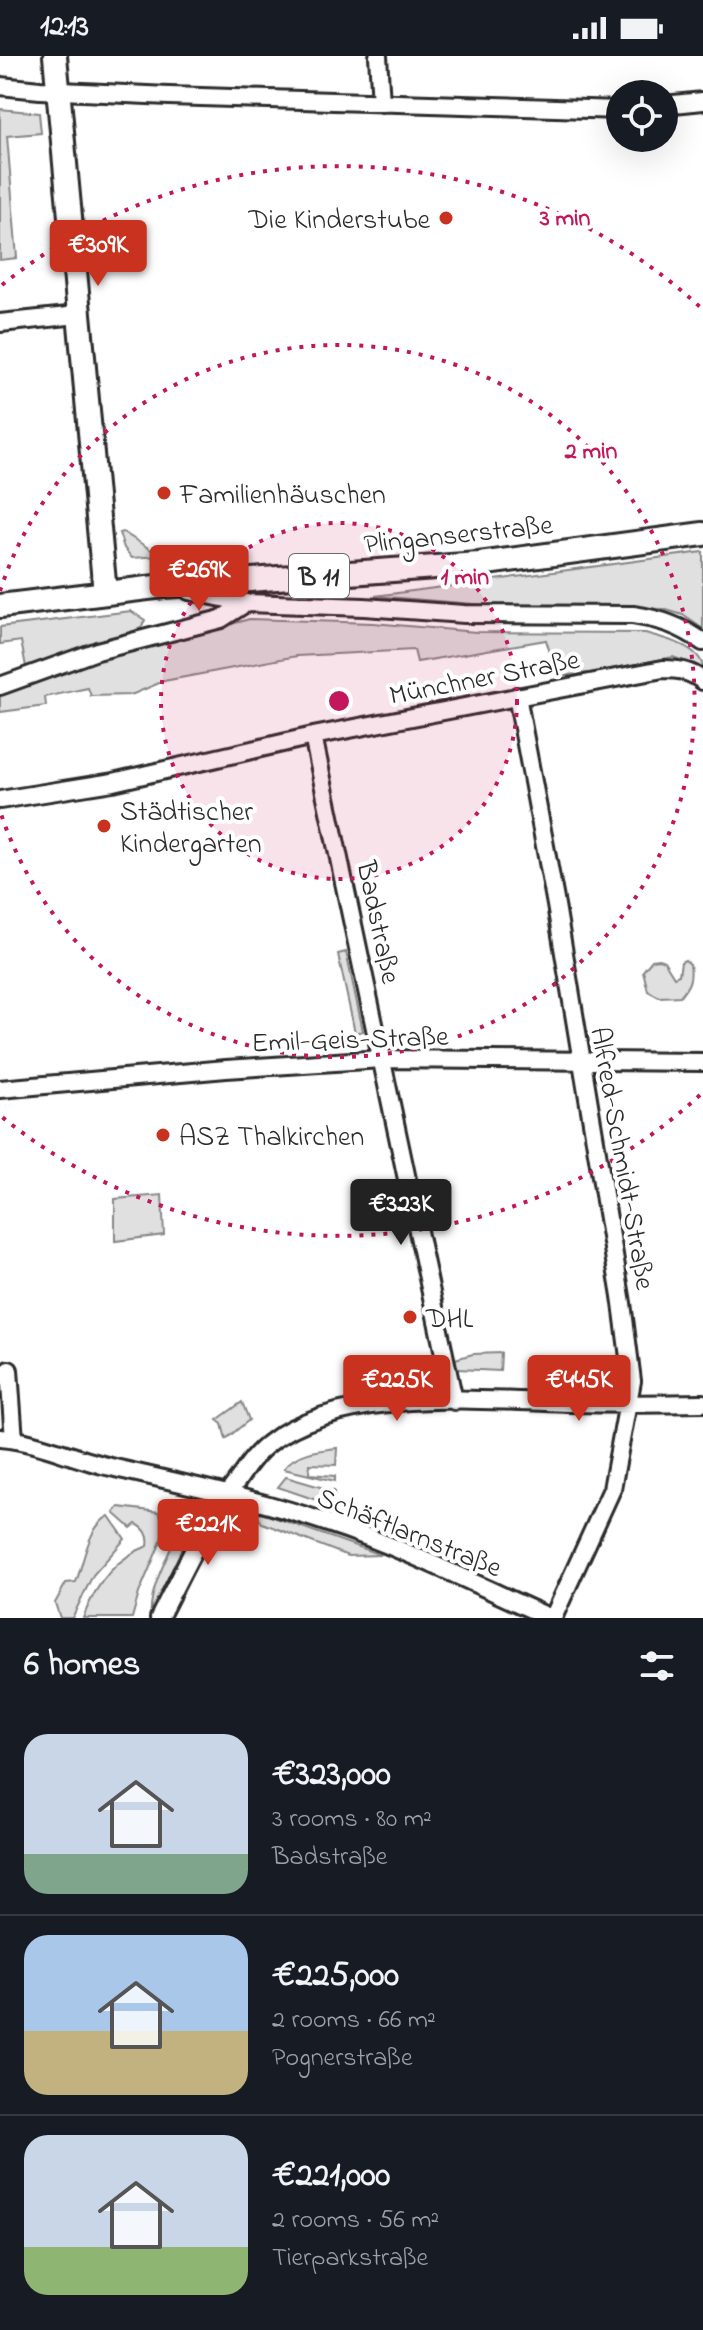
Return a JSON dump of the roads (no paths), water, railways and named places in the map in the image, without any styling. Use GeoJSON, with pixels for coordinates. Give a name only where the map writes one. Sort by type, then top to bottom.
{"type":"FeatureCollection","features":[{"type":"Feature","properties":{"kind":"main road"},"geometry":{"type":"LineString","coordinates":[[55,56],[105,593]]}},
{"type":"Feature","properties":{"kind":"main road","name":"Plinganserstraße"},"geometry":{"type":"LineString","coordinates":[[626,543],[703,523]]}},
{"type":"Feature","properties":{"kind":"main road","name":"Plinganserstraße"},"geometry":{"type":"LineString","coordinates":[[105,593],[159,586],[479,564],[703,534]]}},
{"type":"Feature","properties":{"kind":"main road","name":"B 11"},"geometry":{"type":"LineString","coordinates":[[0,606],[105,593]]}},
{"type":"Feature","properties":{"kind":"street"},"geometry":{"type":"LineString","coordinates":[[378,56],[381,103]]}},
{"type":"Feature","properties":{"kind":"street"},"geometry":{"type":"LineString","coordinates":[[0,86],[58,91],[606,110]]}},
{"type":"Feature","properties":{"kind":"street"},"geometry":{"type":"LineString","coordinates":[[678,104],[703,101]]}},
{"type":"Feature","properties":{"kind":"street"},"geometry":{"type":"LineString","coordinates":[[0,323],[78,315]]}},
{"type":"Feature","properties":{"kind":"street"},"geometry":{"type":"LineString","coordinates":[[159,586],[246,603],[464,614],[633,615],[680,627],[703,642]]}},
{"type":"Feature","properties":{"kind":"street"},"geometry":{"type":"LineString","coordinates":[[0,686],[97,651],[221,619],[246,603]]}},
{"type":"Feature","properties":{"kind":"street","name":"Münchner Straße"},"geometry":{"type":"LineString","coordinates":[[0,800],[113,782],[313,736],[663,669],[679,669],[699,677]]}},
{"type":"Feature","properties":{"kind":"street","name":"Alfred-Schmidt-Straße"},"geometry":{"type":"LineString","coordinates":[[517,696],[626,1327],[632,1381],[620,1455],[608,1500],[552,1618]]}},
{"type":"Feature","properties":{"kind":"street","name":"Badstraße"},"geometry":{"type":"LineString","coordinates":[[313,736],[454,1401]]}},
{"type":"Feature","properties":{"kind":"street","name":"Emil-Geis-Straße"},"geometry":{"type":"LineString","coordinates":[[0,1089],[382,1059],[703,1062]]}},
{"type":"Feature","properties":{"kind":"street"},"geometry":{"type":"LineString","coordinates":[[7,1439],[9,1370]]}},
{"type":"Feature","properties":{"kind":"street"},"geometry":{"type":"LineString","coordinates":[[159,1618],[212,1515],[252,1459],[268,1444],[305,1423],[336,1412],[368,1406],[454,1401],[703,1403]]}},
{"type":"Feature","properties":{"kind":"street","name":"Schäftlarnstraße"},"geometry":{"type":"LineString","coordinates":[[7,1439],[227,1494],[332,1524],[395,1548],[552,1618]]}},
{"type":"Feature","properties":{"kind":"place","name":"Die Kinderstube"},"geometry":{"type":"Point","coordinates":[446,218]}},
{"type":"Feature","properties":{"kind":"place","name":"Familienhäuschen"},"geometry":{"type":"Point","coordinates":[164,493]}},
{"type":"Feature","properties":{"kind":"place","name":"Städtischer Kindergarten"},"geometry":{"type":"Point","coordinates":[104,826]}},
{"type":"Feature","properties":{"kind":"place","name":"ASZ Thalkirchen"},"geometry":{"type":"Point","coordinates":[163,1135]}},
{"type":"Feature","properties":{"kind":"place","name":"DHL"},"geometry":{"type":"Point","coordinates":[410,1317]}}]}
